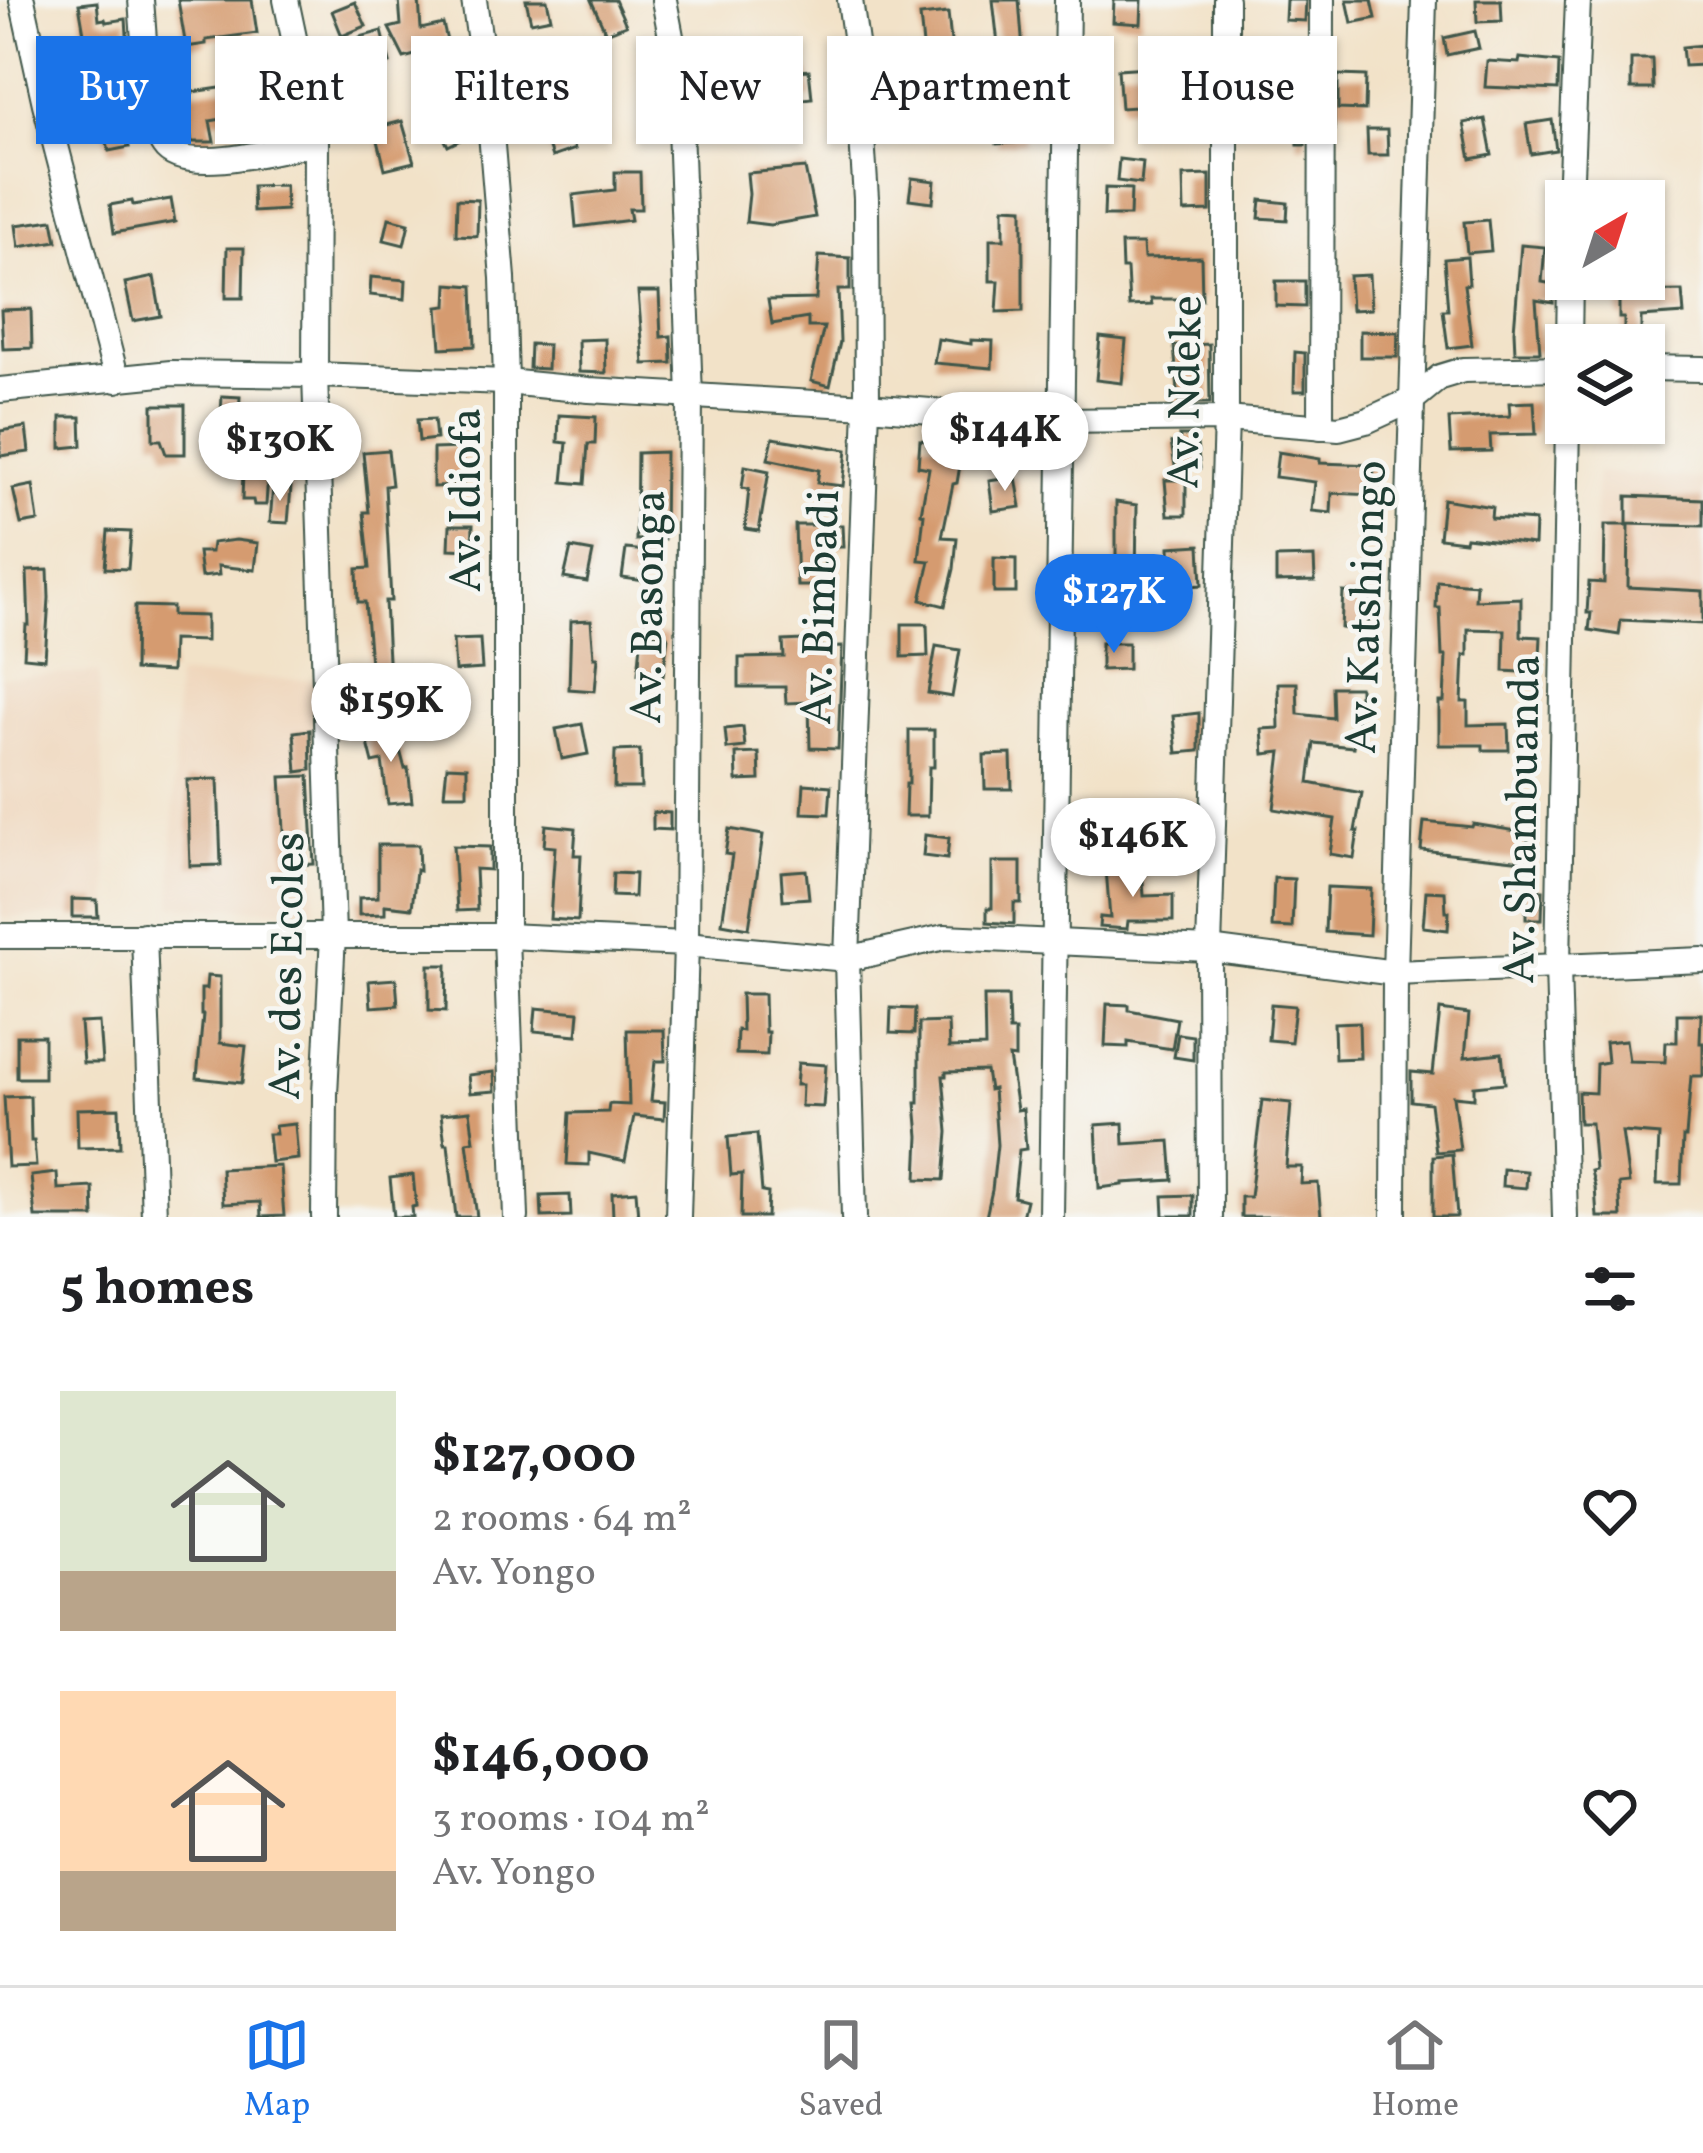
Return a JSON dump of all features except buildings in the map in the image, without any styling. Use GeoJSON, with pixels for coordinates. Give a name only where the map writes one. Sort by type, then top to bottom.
{"type":"FeatureCollection","features":[{"type":"Feature","properties":{"kind":"street"},"geometry":{"type":"LineString","coordinates":[[22,0],[117,380]]}},
{"type":"Feature","properties":{"kind":"street"},"geometry":{"type":"LineString","coordinates":[[140,0],[154,115],[168,152],[186,158],[231,160],[307,144]]}},
{"type":"Feature","properties":{"kind":"street","name":"Av. des Ecoles"},"geometry":{"type":"LineString","coordinates":[[286,0],[294,36]]}},
{"type":"Feature","properties":{"kind":"street","name":"Av. Idiofa"},"geometry":{"type":"LineString","coordinates":[[473,0],[492,142],[503,278],[506,936],[516,1217]]}},
{"type":"Feature","properties":{"kind":"street","name":"Av. Basonga"},"geometry":{"type":"LineString","coordinates":[[664,0],[678,73],[690,397],[686,944],[678,1217]]}},
{"type":"Feature","properties":{"kind":"street","name":"Av. Bimbadi"},"geometry":{"type":"LineString","coordinates":[[850,0],[866,199],[867,406],[847,958],[854,1217]]}},
{"type":"Feature","properties":{"kind":"street"},"geometry":{"type":"LineString","coordinates":[[1051,1217],[1067,0]]}},
{"type":"Feature","properties":{"kind":"street","name":"Av. Ndeke"},"geometry":{"type":"LineString","coordinates":[[1210,1217],[1209,949],[1226,419],[1226,0]]}},
{"type":"Feature","properties":{"kind":"street"},"geometry":{"type":"LineString","coordinates":[[1321,427],[1322,0]]}},
{"type":"Feature","properties":{"kind":"street","name":"Av. Katshiongo"},"geometry":{"type":"LineString","coordinates":[[1394,1217],[1395,973],[1424,0]]}},
{"type":"Feature","properties":{"kind":"street"},"geometry":{"type":"LineString","coordinates":[[1571,180],[1578,0]]}},
{"type":"Feature","properties":{"kind":"street","name":"Av. des Ecoles"},"geometry":{"type":"LineString","coordinates":[[316,144],[315,374],[333,935],[324,1217]]}},
{"type":"Feature","properties":{"kind":"street"},"geometry":{"type":"LineString","coordinates":[[0,390],[172,374],[315,374],[506,382],[1061,421],[1226,419],[1339,428],[1412,400],[1440,376],[1463,370],[1545,368]]}},
{"type":"Feature","properties":{"kind":"street"},"geometry":{"type":"LineString","coordinates":[[1665,368],[1703,369]]}},
{"type":"Feature","properties":{"kind":"street","name":"Av. Shambuanda"},"geometry":{"type":"LineString","coordinates":[[1565,1217],[1558,966],[1568,444]]}},
{"type":"Feature","properties":{"kind":"street"},"geometry":{"type":"LineString","coordinates":[[144,935],[154,1217]]}},
{"type":"Feature","properties":{"kind":"street"},"geometry":{"type":"LineString","coordinates":[[0,936],[506,936],[686,944],[847,958],[945,937],[1209,949],[1395,973],[1703,960]]}},
{"type":"Feature","properties":{"kind":"shaded area"},"geometry":{"type":"Polygon","coordinates":[[[1597,473],[1703,479],[1703,629],[1588,622],[1597,473]]]}},
{"type":"Feature","properties":{"kind":"shaded area"},"geometry":{"type":"Polygon","coordinates":[[[98,673],[110,913],[0,918],[0,677],[98,673]]]}},
{"type":"Feature","properties":{"kind":"shaded area"},"geometry":{"type":"Polygon","coordinates":[[[176,676],[319,680],[315,910],[172,906],[176,676]]]}}]}
